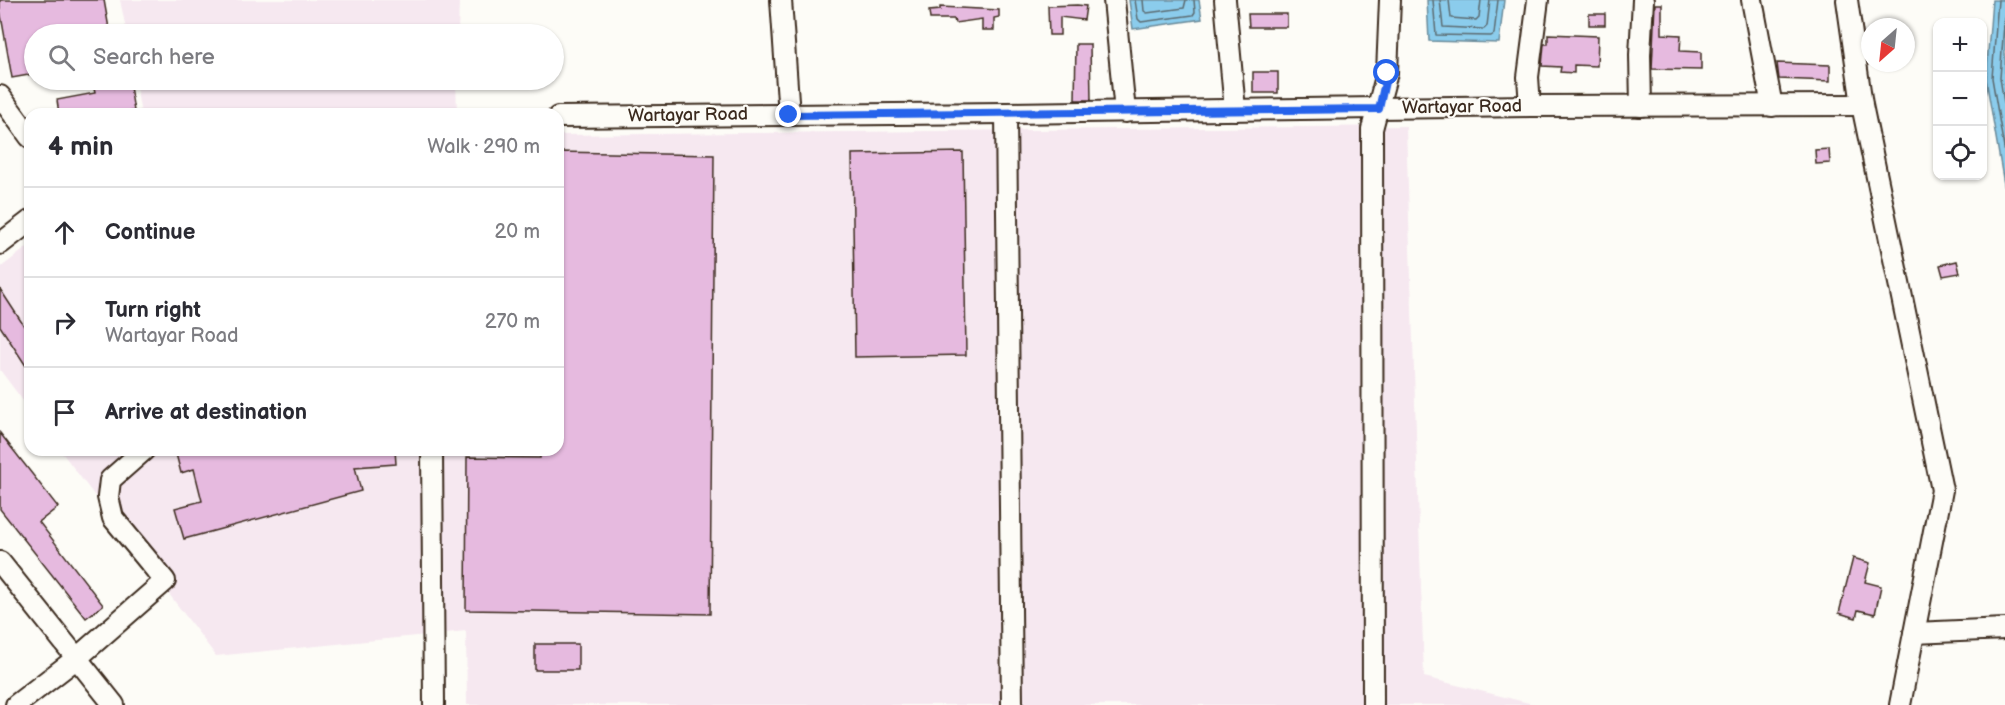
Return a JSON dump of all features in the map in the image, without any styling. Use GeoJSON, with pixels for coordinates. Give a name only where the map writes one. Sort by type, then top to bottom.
{"type":"FeatureCollection","features":[{"type":"Feature","properties":{"kind":"street"},"geometry":{"type":"LineString","coordinates":[[781,0],[789,115]]}},
{"type":"Feature","properties":{"kind":"street"},"geometry":{"type":"LineString","coordinates":[[1114,0],[1125,112]]}},
{"type":"Feature","properties":{"kind":"street"},"geometry":{"type":"LineString","coordinates":[[1224,0],[1235,110]]}},
{"type":"Feature","properties":{"kind":"street"},"geometry":{"type":"LineString","coordinates":[[1373,705],[1372,129],[1387,73],[1389,0]]}},
{"type":"Feature","properties":{"kind":"street"},"geometry":{"type":"LineString","coordinates":[[1530,106],[1528,77],[1538,0]]}},
{"type":"Feature","properties":{"kind":"street"},"geometry":{"type":"LineString","coordinates":[[1641,106],[1640,55],[1643,0]]}},
{"type":"Feature","properties":{"kind":"street"},"geometry":{"type":"LineString","coordinates":[[1752,0],[1772,106]]}},
{"type":"Feature","properties":{"kind":"street"},"geometry":{"type":"LineString","coordinates":[[1847,0],[1862,105],[1942,490],[1900,705]]}},
{"type":"Feature","properties":{"kind":"street"},"geometry":{"type":"LineString","coordinates":[[0,96],[24,129]]}},
{"type":"Feature","properties":{"kind":"street","name":"Wartayar Road"},"geometry":{"type":"LineString","coordinates":[[564,117],[1530,106],[1862,105]]}},
{"type":"Feature","properties":{"kind":"street"},"geometry":{"type":"LineString","coordinates":[[1006,113],[1012,705]]}},
{"type":"Feature","properties":{"kind":"street"},"geometry":{"type":"LineString","coordinates":[[0,244],[24,226]]}},
{"type":"Feature","properties":{"kind":"street"},"geometry":{"type":"LineString","coordinates":[[16,705],[76,658],[165,580],[113,518],[108,497],[110,480],[137,456]]}},
{"type":"Feature","properties":{"kind":"street"},"geometry":{"type":"LineString","coordinates":[[432,456],[434,705]]}},
{"type":"Feature","properties":{"kind":"street"},"geometry":{"type":"LineString","coordinates":[[0,562],[114,705]]}},
{"type":"Feature","properties":{"kind":"street"},"geometry":{"type":"LineString","coordinates":[[1914,633],[2005,629]]}},
{"type":"Feature","properties":{"kind":"shaded area"},"geometry":{"type":"Polygon","coordinates":[[[120,0],[459,0],[458,24],[125,24],[120,0]]]}},
{"type":"Feature","properties":{"kind":"shaded area"},"geometry":{"type":"Polygon","coordinates":[[[137,90],[456,90],[457,108],[140,108],[137,90]]]}},
{"type":"Feature","properties":{"kind":"shaded area"},"geometry":{"type":"Polygon","coordinates":[[[1406,126],[1424,677],[1537,705],[467,705],[466,631],[216,656],[65,456],[564,456],[564,135],[1406,126]]]}},
{"type":"Feature","properties":{"kind":"shaded area"},"geometry":{"type":"Polygon","coordinates":[[[24,250],[24,402],[0,370],[0,268],[24,250]]]}},
{"type":"Feature","properties":{"kind":"water"},"geometry":{"type":"Polygon","coordinates":[[[1129,0],[1199,0],[1202,19],[1133,29],[1129,0]]]}},
{"type":"Feature","properties":{"kind":"water"},"geometry":{"type":"Polygon","coordinates":[[[1427,0],[1504,0],[1499,43],[1429,41],[1427,0]]]}},
{"type":"Feature","properties":{"kind":"water"},"geometry":{"type":"Polygon","coordinates":[[[1992,0],[2005,0],[2005,190],[1987,85],[1992,0]]]}},
{"type":"Feature","properties":{"kind":"building"},"geometry":{"type":"Polygon","coordinates":[[[0,0],[104,0],[108,24],[24,24],[24,76],[12,78],[0,0]]]}},
{"type":"Feature","properties":{"kind":"building"},"geometry":{"type":"Polygon","coordinates":[[[1655,4],[1662,4],[1662,34],[1681,35],[1680,51],[1701,52],[1701,70],[1652,69],[1655,4]]]}},
{"type":"Feature","properties":{"kind":"building"},"geometry":{"type":"Polygon","coordinates":[[[1048,6],[1086,6],[1084,20],[1060,17],[1060,35],[1049,35],[1048,6]]]}},
{"type":"Feature","properties":{"kind":"building"},"geometry":{"type":"Polygon","coordinates":[[[940,7],[999,10],[999,17],[994,18],[994,30],[982,30],[982,19],[955,23],[954,19],[930,19],[929,11],[940,10],[940,7]]]}},
{"type":"Feature","properties":{"kind":"building"},"geometry":{"type":"Polygon","coordinates":[[[1248,14],[1287,14],[1287,27],[1249,27],[1248,14]]]}},
{"type":"Feature","properties":{"kind":"building"},"geometry":{"type":"Polygon","coordinates":[[[1589,14],[1605,14],[1605,25],[1589,25],[1589,14]]]}},
{"type":"Feature","properties":{"kind":"building"},"geometry":{"type":"Polygon","coordinates":[[[1548,34],[1598,36],[1597,66],[1574,65],[1574,73],[1560,72],[1561,67],[1542,66],[1544,44],[1548,44],[1548,34]]]}},
{"type":"Feature","properties":{"kind":"building"},"geometry":{"type":"Polygon","coordinates":[[[1076,44],[1090,44],[1091,100],[1075,100],[1076,44]]]}},
{"type":"Feature","properties":{"kind":"building"},"geometry":{"type":"Polygon","coordinates":[[[1777,63],[1830,65],[1830,81],[1779,79],[1777,63]]]}},
{"type":"Feature","properties":{"kind":"building"},"geometry":{"type":"Polygon","coordinates":[[[1253,72],[1278,72],[1278,93],[1253,93],[1253,72]]]}},
{"type":"Feature","properties":{"kind":"building"},"geometry":{"type":"Polygon","coordinates":[[[94,90],[131,90],[134,108],[58,108],[57,100],[95,93],[94,90]]]}},
{"type":"Feature","properties":{"kind":"building"},"geometry":{"type":"Polygon","coordinates":[[[1829,149],[1830,163],[1816,164],[1815,150],[1829,149]]]}},
{"type":"Feature","properties":{"kind":"building"},"geometry":{"type":"Polygon","coordinates":[[[564,152],[714,155],[710,614],[466,610],[467,457],[540,458],[540,456],[564,456],[564,152]]]}},
{"type":"Feature","properties":{"kind":"building"},"geometry":{"type":"Polygon","coordinates":[[[963,152],[966,355],[855,357],[852,154],[963,152]]]}},
{"type":"Feature","properties":{"kind":"building"},"geometry":{"type":"Polygon","coordinates":[[[1957,261],[1960,273],[1943,276],[1940,265],[1957,261]]]}},
{"type":"Feature","properties":{"kind":"building"},"geometry":{"type":"Polygon","coordinates":[[[0,289],[24,326],[24,363],[0,326],[0,289]]]}},
{"type":"Feature","properties":{"kind":"building"},"geometry":{"type":"Polygon","coordinates":[[[0,433],[58,507],[39,522],[103,605],[86,618],[0,509],[0,433]]]}},
{"type":"Feature","properties":{"kind":"building"},"geometry":{"type":"Polygon","coordinates":[[[177,456],[395,456],[396,464],[355,467],[361,491],[184,539],[175,508],[202,501],[194,469],[181,473],[177,456]]]}},
{"type":"Feature","properties":{"kind":"building"},"geometry":{"type":"Polygon","coordinates":[[[1853,558],[1870,563],[1865,582],[1881,586],[1875,614],[1858,610],[1856,618],[1839,613],[1853,558]]]}},
{"type":"Feature","properties":{"kind":"building"},"geometry":{"type":"Polygon","coordinates":[[[535,644],[578,644],[578,670],[535,670],[535,644]]]}},
{"type":"Feature","properties":{"kind":"route"},"geometry":{"type":"LineString","coordinates":[[789,115],[1379,109],[1387,73]]}}]}
